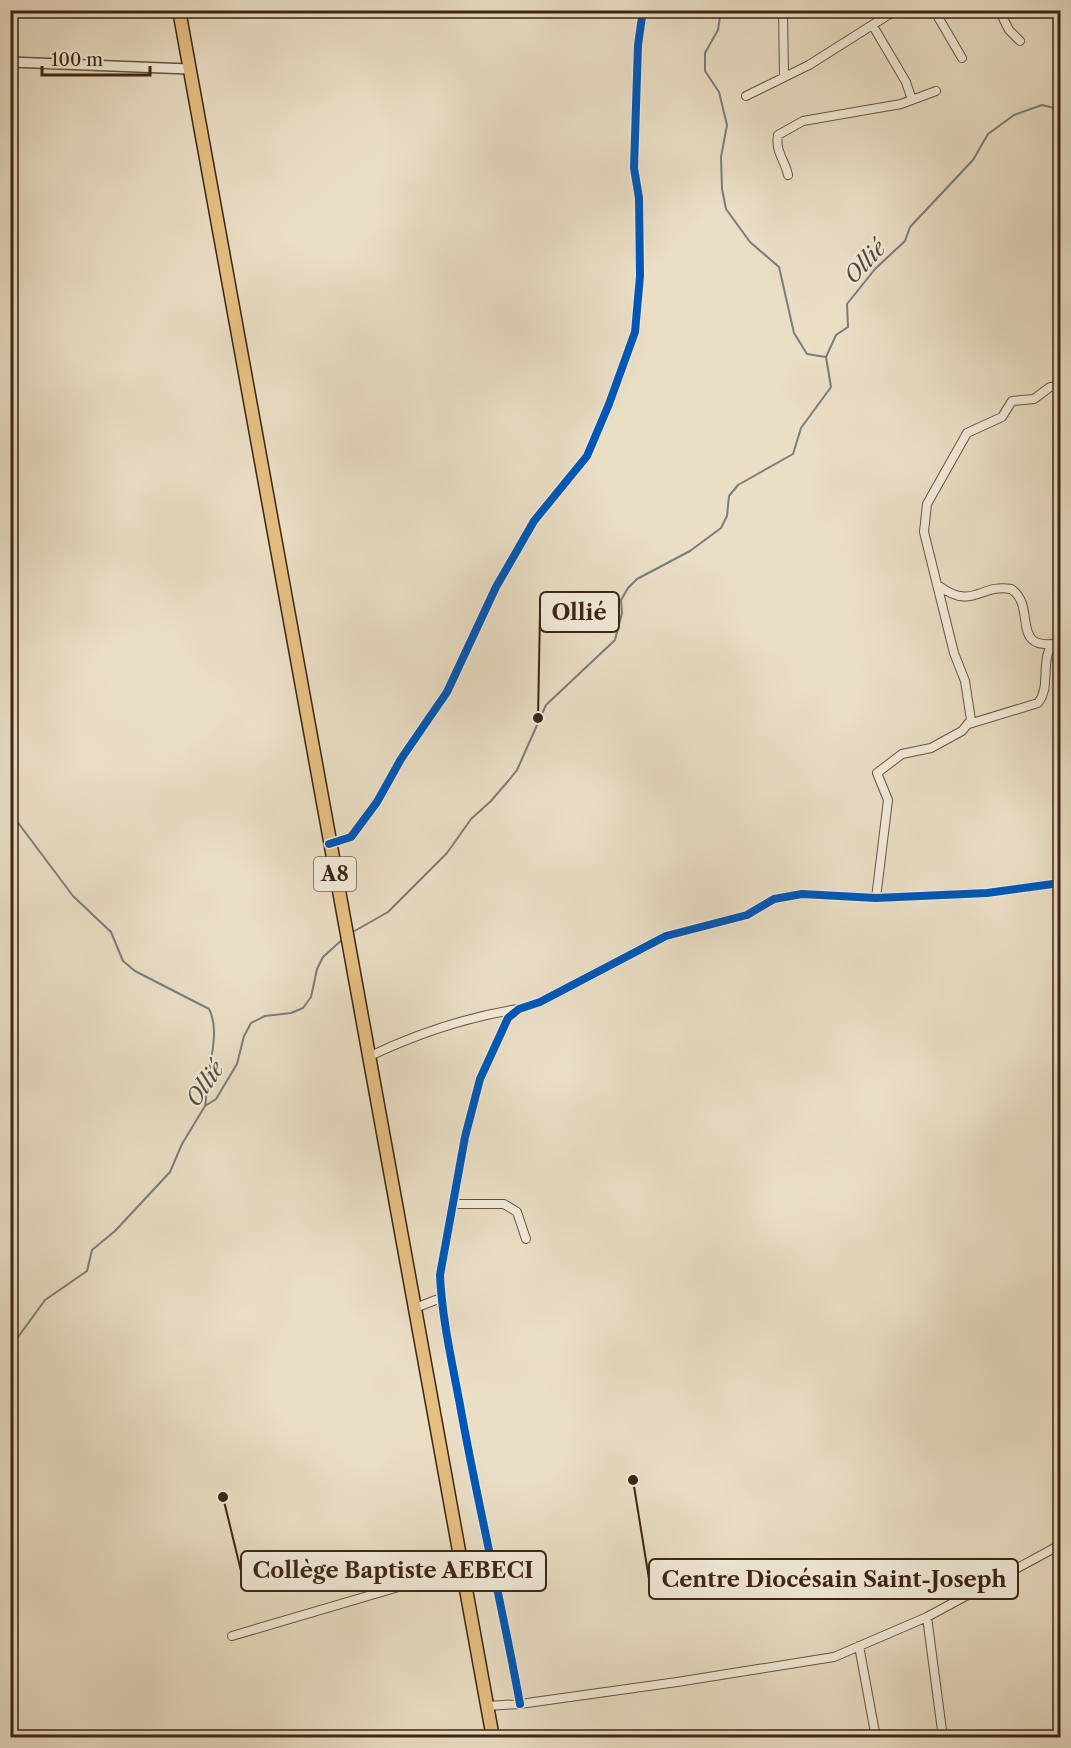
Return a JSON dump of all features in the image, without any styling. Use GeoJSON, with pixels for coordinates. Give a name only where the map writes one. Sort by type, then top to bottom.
{"type":"FeatureCollection","features":[{"type":"Feature","properties":{"kind":"main road","name":"A8"},"geometry":{"type":"LineString","coordinates":[[179,10],[493,1737]]}},
{"type":"Feature","properties":{"kind":"street"},"geometry":{"type":"LineString","coordinates":[[329,844],[351,837],[377,802],[401,759],[447,692],[496,587],[534,521],[587,456],[609,404],[635,332],[641,243],[634,168],[638,45],[643,10]]}},
{"type":"Feature","properties":{"kind":"street"},"geometry":{"type":"LineString","coordinates":[[783,10],[784,76]]}},
{"type":"Feature","properties":{"kind":"street"},"geometry":{"type":"LineString","coordinates":[[747,96],[809,65],[896,10]]}},
{"type":"Feature","properties":{"kind":"street"},"geometry":{"type":"LineString","coordinates":[[934,10],[962,58]]}},
{"type":"Feature","properties":{"kind":"street"},"geometry":{"type":"LineString","coordinates":[[999,10],[1009,30],[1020,41]]}},
{"type":"Feature","properties":{"kind":"street"},"geometry":{"type":"LineString","coordinates":[[873,26],[906,82],[912,100]]}},
{"type":"Feature","properties":{"kind":"street"},"geometry":{"type":"LineString","coordinates":[[10,62],[189,69]]}},
{"type":"Feature","properties":{"kind":"street"},"geometry":{"type":"LineString","coordinates":[[788,175],[786,164],[778,154],[778,135],[803,121],[912,100],[936,91]]}},
{"type":"Feature","properties":{"kind":"street"},"geometry":{"type":"LineString","coordinates":[[969,724],[972,710],[954,653],[924,532],[927,504],[967,433],[1002,417],[1012,401],[1034,399],[1050,387],[1060,387]]}},
{"type":"Feature","properties":{"kind":"street"},"geometry":{"type":"LineString","coordinates":[[939,586],[948,593],[969,597],[997,589],[1011,589],[1020,599],[1030,637],[1034,642],[1043,645],[1060,643]]}},
{"type":"Feature","properties":{"kind":"street"},"geometry":{"type":"LineString","coordinates":[[876,898],[888,800],[877,773],[902,754],[931,748],[969,724],[1038,703],[1044,695],[1044,663],[1049,650],[1060,643]]}},
{"type":"Feature","properties":{"kind":"street"},"geometry":{"type":"LineString","coordinates":[[369,1058],[418,1037],[495,1013],[519,1009],[540,1002],[666,936],[747,915],[774,899],[802,894],[876,898],[987,894],[1060,883]]}},
{"type":"Feature","properties":{"kind":"street"},"geometry":{"type":"LineString","coordinates":[[519,1009],[508,1018],[480,1079],[465,1137],[440,1275],[441,1298],[485,1542],[498,1580],[520,1704]]}},
{"type":"Feature","properties":{"kind":"street"},"geometry":{"type":"LineString","coordinates":[[454,1204],[504,1204],[517,1212],[526,1239]]}},
{"type":"Feature","properties":{"kind":"street"},"geometry":{"type":"LineString","coordinates":[[415,1308],[441,1298]]}},
{"type":"Feature","properties":{"kind":"street"},"geometry":{"type":"LineString","coordinates":[[487,1706],[520,1704],[834,1657],[927,1617],[1060,1545]]}},
{"type":"Feature","properties":{"kind":"street"},"geometry":{"type":"LineString","coordinates":[[232,1636],[463,1568]]}},
{"type":"Feature","properties":{"kind":"street"},"geometry":{"type":"LineString","coordinates":[[927,1617],[943,1737]]}},
{"type":"Feature","properties":{"kind":"street"},"geometry":{"type":"LineString","coordinates":[[859,1646],[876,1737]]}},
{"type":"Feature","properties":{"kind":"waterway"},"geometry":{"type":"LineString","coordinates":[[721,10],[718,30],[705,53],[705,71],[719,92],[727,125],[721,157],[722,189],[726,209],[750,242],[779,267],[794,333],[807,354],[826,357]]}},
{"type":"Feature","properties":{"kind":"waterway","name":"Ollié"},"geometry":{"type":"LineString","coordinates":[[351,933],[388,912],[447,853],[471,819],[509,780],[517,770],[546,705],[615,640],[622,613],[621,600],[628,588],[637,579],[690,551],[721,528],[727,516],[729,496],[738,485],[793,454],[801,428],[831,387],[826,357],[836,335],[848,327],[847,304],[875,269],[905,241],[910,227],[973,160],[988,134],[1014,115],[1042,105],[1054,108],[1060,116]]}},
{"type":"Feature","properties":{"kind":"waterway"},"geometry":{"type":"LineString","coordinates":[[10,812],[73,896],[111,932],[123,961],[135,971],[209,1009],[214,1026],[214,1036],[205,1106]]}},
{"type":"Feature","properties":{"kind":"waterway","name":"Ollié"},"geometry":{"type":"LineString","coordinates":[[10,1348],[45,1300],[87,1271],[92,1250],[115,1231],[170,1172],[182,1144],[205,1106],[216,1099],[237,1064],[244,1036],[251,1023],[265,1016],[291,1013],[303,1008],[311,997],[317,969],[323,957],[344,938]]}},
{"type":"Feature","properties":{"kind":"cycle path"},"geometry":{"type":"LineString","coordinates":[[329,844],[351,837],[377,802],[401,759],[447,692],[496,587],[534,521],[587,456],[609,404],[635,332],[640,276],[639,198],[634,168],[638,45],[643,10]]}},
{"type":"Feature","properties":{"kind":"cycle path"},"geometry":{"type":"LineString","coordinates":[[520,1704],[451,1357],[440,1275],[465,1137],[480,1079],[508,1018],[519,1009],[540,1002],[666,936],[747,915],[774,899],[802,894],[876,898],[987,893],[1060,883]]}},
{"type":"Feature","properties":{"kind":"place","name":"Ollié"},"geometry":{"type":"Point","coordinates":[538,718]}},
{"type":"Feature","properties":{"kind":"place","name":"Centre Diocésain Saint-Joseph"},"geometry":{"type":"Point","coordinates":[633,1480]}},
{"type":"Feature","properties":{"kind":"place","name":"Collège Baptiste AEBECI"},"geometry":{"type":"Point","coordinates":[223,1497]}}]}
